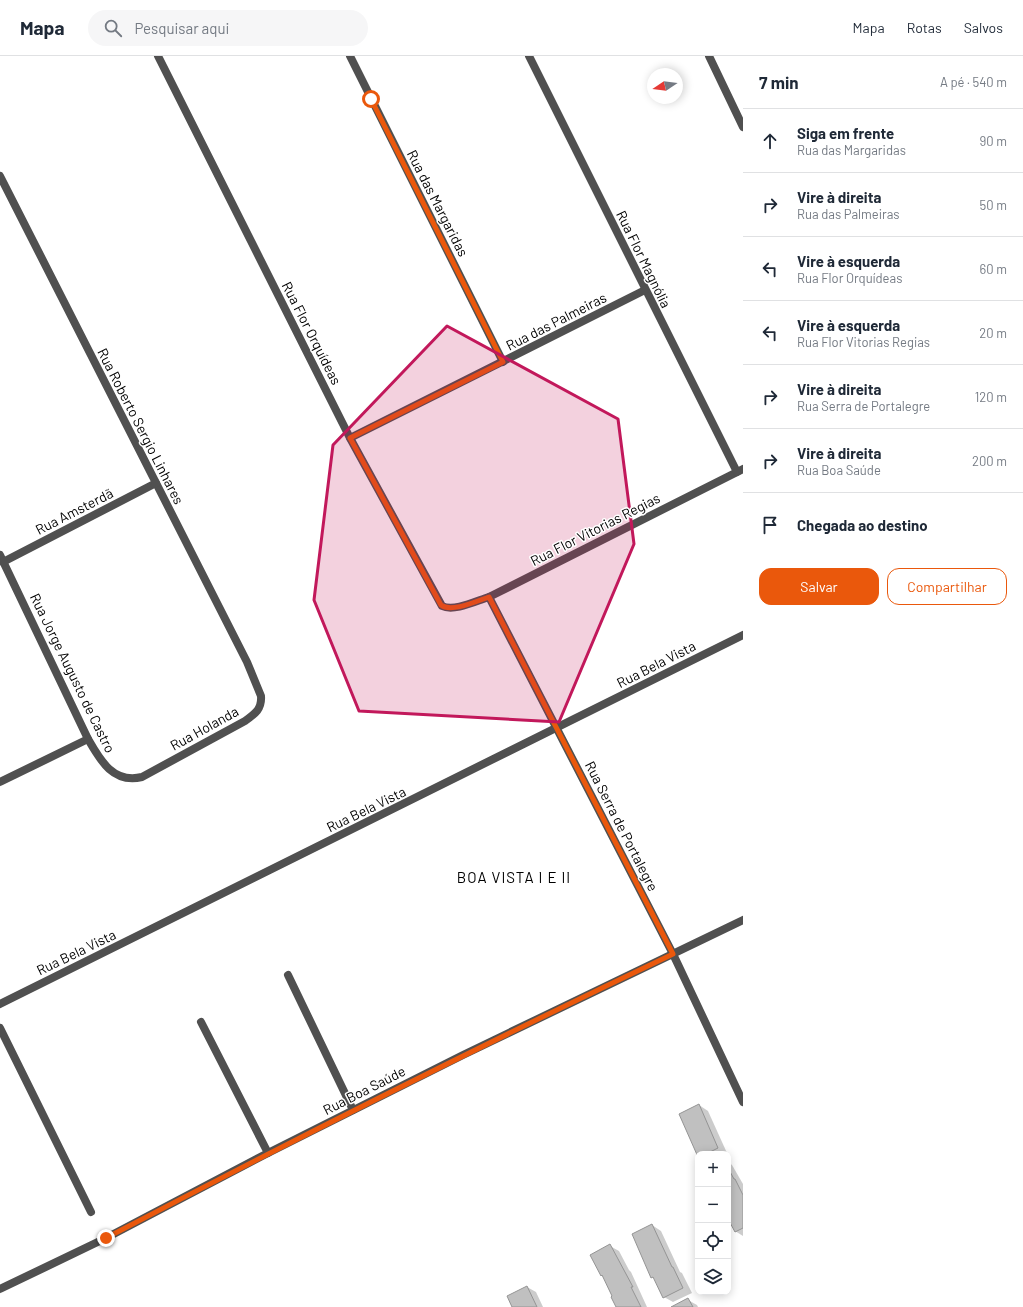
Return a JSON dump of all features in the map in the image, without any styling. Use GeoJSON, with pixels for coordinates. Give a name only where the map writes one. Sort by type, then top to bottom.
{"type":"FeatureCollection","features":[{"type":"Feature","properties":{"kind":"street","name":"Rua Flor Orquídeas"},"geometry":{"type":"LineString","coordinates":[[158,56],[350,438],[441,605],[446,608],[456,608]]}},
{"type":"Feature","properties":{"kind":"street","name":"Rua das Margaridas"},"geometry":{"type":"LineString","coordinates":[[350,56],[503,362]]}},
{"type":"Feature","properties":{"kind":"street","name":"Rua Flor Magnólia"},"geometry":{"type":"LineString","coordinates":[[530,56],[645,290],[740,471]]}},
{"type":"Feature","properties":{"kind":"street"},"geometry":{"type":"LineString","coordinates":[[709,56],[743,127]]}},
{"type":"Feature","properties":{"kind":"street","name":"Rua Roberto Sergio Linhares"},"geometry":{"type":"LineString","coordinates":[[0,176],[259,688]]}},
{"type":"Feature","properties":{"kind":"street","name":"Rua das Palmeiras"},"geometry":{"type":"LineString","coordinates":[[350,438],[645,290]]}},
{"type":"Feature","properties":{"kind":"street","name":"Rua Flor Vitorias Regias"},"geometry":{"type":"LineString","coordinates":[[456,608],[489,597],[740,471]]}},
{"type":"Feature","properties":{"kind":"street","name":"Rua Amsterdã"},"geometry":{"type":"LineString","coordinates":[[2,558],[156,483]]}},
{"type":"Feature","properties":{"kind":"street","name":"Rua Jorge Augusto de Castro"},"geometry":{"type":"LineString","coordinates":[[2,558],[88,739],[101,762],[112,772],[119,775],[134,779],[142,777]]}},
{"type":"Feature","properties":{"kind":"street","name":"Rua Serra de Portalegre"},"geometry":{"type":"LineString","coordinates":[[489,597],[673,954],[743,1102]]}},
{"type":"Feature","properties":{"kind":"street","name":"Rua Bela Vista"},"geometry":{"type":"LineString","coordinates":[[0,1004],[557,729],[743,635]]}},
{"type":"Feature","properties":{"kind":"street","name":"Rua Holanda"},"geometry":{"type":"LineString","coordinates":[[142,777],[254,714],[259,709],[261,702],[259,688]]}},
{"type":"Feature","properties":{"kind":"street"},"geometry":{"type":"LineString","coordinates":[[0,782],[88,739]]}},
{"type":"Feature","properties":{"kind":"street","name":"Rua Boa Saúde"},"geometry":{"type":"LineString","coordinates":[[0,1289],[106,1238],[268,1153],[463,1055],[743,920]]}},
{"type":"Feature","properties":{"kind":"street"},"geometry":{"type":"LineString","coordinates":[[288,975],[353,1110]]}},
{"type":"Feature","properties":{"kind":"street"},"geometry":{"type":"LineString","coordinates":[[201,1022],[268,1153]]}},
{"type":"Feature","properties":{"kind":"street"},"geometry":{"type":"LineString","coordinates":[[0,1028],[91,1212]]}},
{"type":"Feature","properties":{"kind":"highlighted area"},"geometry":{"type":"Polygon","coordinates":[[[447,326],[618,419],[634,544],[559,722],[359,711],[314,600],[333,445],[447,326]]]}},
{"type":"Feature","properties":{"kind":"building"},"geometry":{"type":"Polygon","coordinates":[[[699,1104],[718,1148],[712,1151],[695,1151],[679,1114],[699,1104]]]}},
{"type":"Feature","properties":{"kind":"building"},"geometry":{"type":"Polygon","coordinates":[[[731,1174],[743,1195],[743,1228],[735,1232],[731,1225],[731,1174]]]}},
{"type":"Feature","properties":{"kind":"building"},"geometry":{"type":"Polygon","coordinates":[[[652,1224],[683,1288],[663,1298],[653,1277],[651,1278],[632,1234],[652,1224]]]}},
{"type":"Feature","properties":{"kind":"building"},"geometry":{"type":"Polygon","coordinates":[[[610,1244],[633,1287],[631,1287],[641,1307],[616,1307],[602,1275],[601,1276],[590,1255],[610,1244]]]}},
{"type":"Feature","properties":{"kind":"building"},"geometry":{"type":"Polygon","coordinates":[[[527,1286],[537,1307],[512,1307],[507,1296],[527,1286]]]}},
{"type":"Feature","properties":{"kind":"building"},"geometry":{"type":"Polygon","coordinates":[[[688,1298],[693,1307],[671,1307],[688,1298]]]}},
{"type":"Feature","properties":{"kind":"district","name":"BOA VISTA I E II"},"geometry":{"type":"Point","coordinates":[514,877]}},
{"type":"Feature","properties":{"kind":"route"},"geometry":{"type":"LineString","coordinates":[[106,1238],[268,1153],[463,1055],[673,954],[489,597],[456,608],[446,608],[441,605],[350,438],[503,362],[371,99]]}}]}
